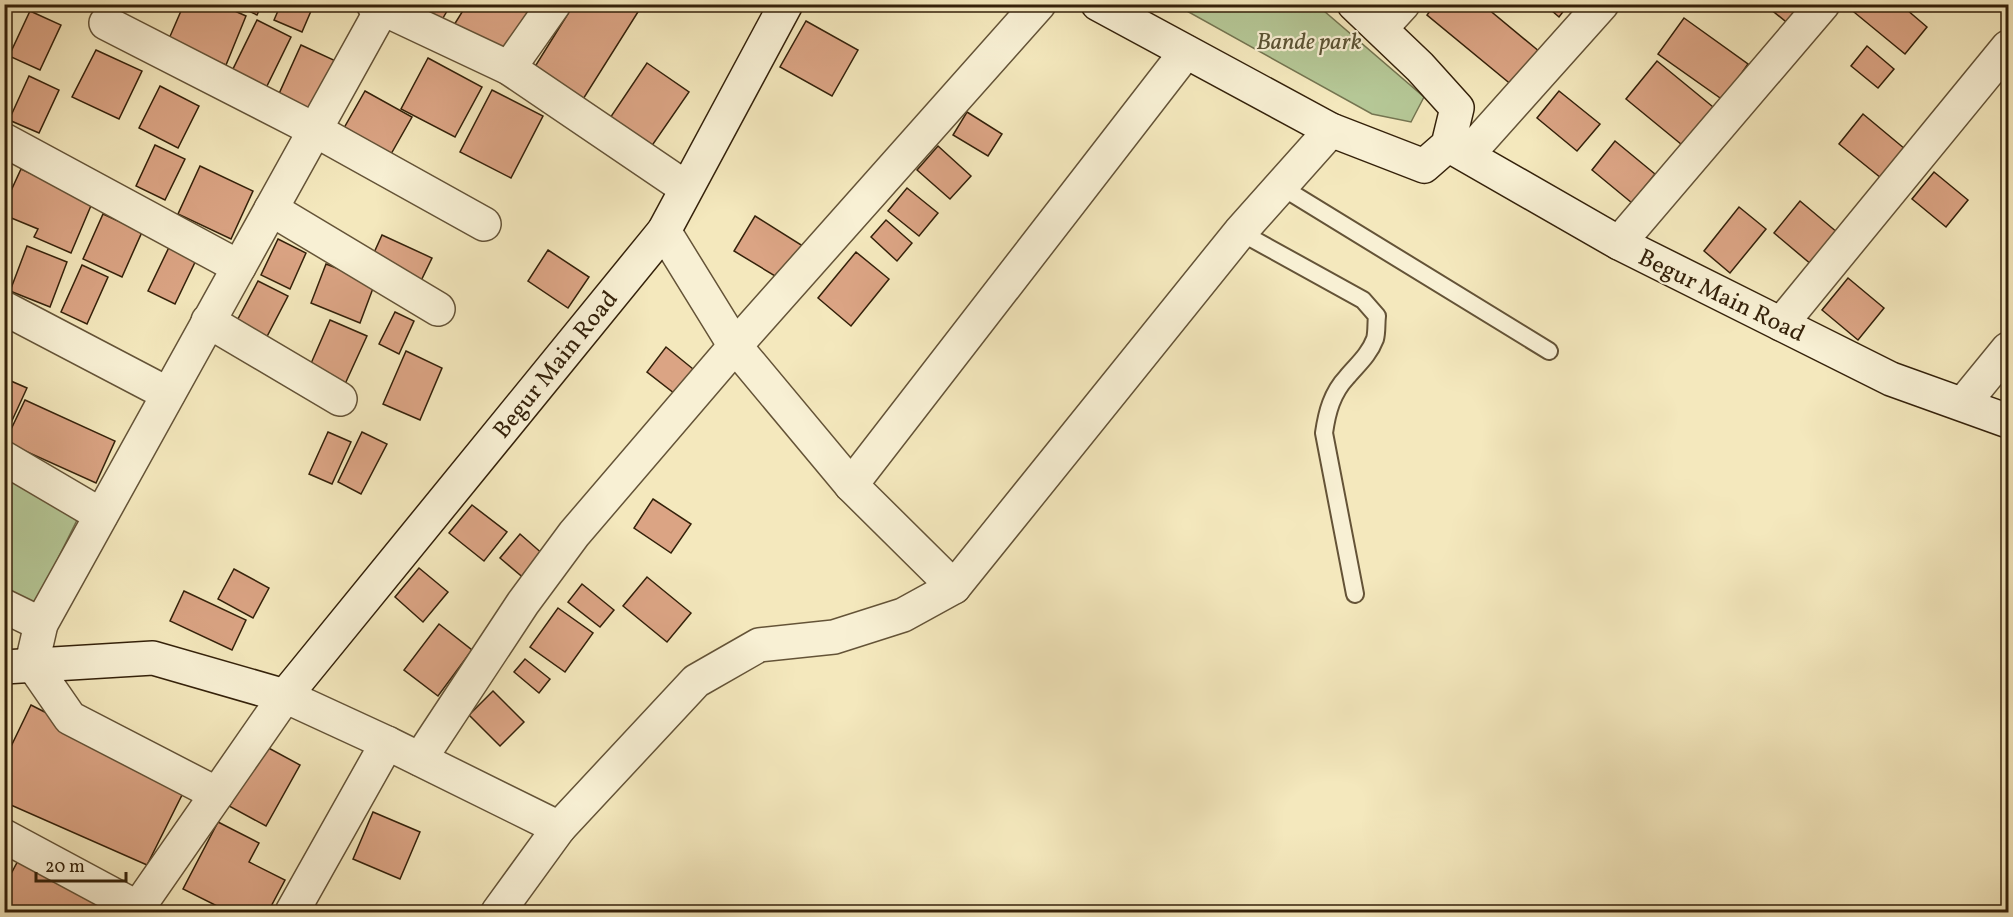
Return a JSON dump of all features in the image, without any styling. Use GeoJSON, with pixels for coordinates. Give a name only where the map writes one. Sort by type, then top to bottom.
{"type":"FeatureCollection","features":[{"type":"Feature","properties":{"kind":"street"},"geometry":{"type":"LineString","coordinates":[[509,68],[554,4]]}},
{"type":"Feature","properties":{"kind":"street","name":"Begur Main Road"},"geometry":{"type":"LineString","coordinates":[[137,910],[285,696],[664,231],[786,4]]}},
{"type":"Feature","properties":{"kind":"street"},"geometry":{"type":"LineString","coordinates":[[420,759],[523,603],[574,534],[735,346],[1039,4]]}},
{"type":"Feature","properties":{"kind":"street"},"geometry":{"type":"LineString","coordinates":[[1098,4],[1331,130],[1424,166],[1457,150],[1602,4]]}},
{"type":"Feature","properties":{"kind":"street"},"geometry":{"type":"LineString","coordinates":[[1354,4],[1381,28],[1457,108],[1457,150]]}},
{"type":"Feature","properties":{"kind":"street"},"geometry":{"type":"LineString","coordinates":[[1381,28],[1403,4]]}},
{"type":"Feature","properties":{"kind":"street"},"geometry":{"type":"LineString","coordinates":[[1619,243],[1823,4]]}},
{"type":"Feature","properties":{"kind":"street"},"geometry":{"type":"LineString","coordinates":[[18,665],[315,130],[377,7],[509,68],[686,188]]}},
{"type":"Feature","properties":{"kind":"street"},"geometry":{"type":"LineString","coordinates":[[106,23],[315,130],[484,224]]}},
{"type":"Feature","properties":{"kind":"street"},"geometry":{"type":"LineString","coordinates":[[1781,324],[2008,47]]}},
{"type":"Feature","properties":{"kind":"street"},"geometry":{"type":"LineString","coordinates":[[851,485],[1186,52]]}},
{"type":"Feature","properties":{"kind":"street"},"geometry":{"type":"LineString","coordinates":[[498,912],[559,828],[696,681],[759,645],[834,638],[903,615],[954,587],[1240,232],[1331,130]]}},
{"type":"Feature","properties":{"kind":"street"},"geometry":{"type":"LineString","coordinates":[[4,140],[239,267]]}},
{"type":"Feature","properties":{"kind":"street","name":"Begur Main Road"},"geometry":{"type":"LineString","coordinates":[[1457,150],[1619,243],[1891,379],[2008,421]]}},
{"type":"Feature","properties":{"kind":"street"},"geometry":{"type":"LineString","coordinates":[[271,209],[438,309]]}},
{"type":"Feature","properties":{"kind":"street"},"geometry":{"type":"LineString","coordinates":[[664,231],[735,346],[851,485],[954,587]]}},
{"type":"Feature","properties":{"kind":"street"},"geometry":{"type":"LineString","coordinates":[[4,308],[168,394]]}},
{"type":"Feature","properties":{"kind":"street"},"geometry":{"type":"LineString","coordinates":[[208,321],[340,399]]}},
{"type":"Feature","properties":{"kind":"street"},"geometry":{"type":"LineString","coordinates":[[1963,405],[2008,349]]}},
{"type":"Feature","properties":{"kind":"street"},"geometry":{"type":"LineString","coordinates":[[4,458],[101,515]]}},
{"type":"Feature","properties":{"kind":"street"},"geometry":{"type":"LineString","coordinates":[[4,606],[41,624]]}},
{"type":"Feature","properties":{"kind":"street"},"geometry":{"type":"LineString","coordinates":[[18,665],[153,658],[285,696],[387,743],[559,828]]}},
{"type":"Feature","properties":{"kind":"street"},"geometry":{"type":"LineString","coordinates":[[18,665],[70,718],[217,794]]}},
{"type":"Feature","properties":{"kind":"street"},"geometry":{"type":"LineString","coordinates":[[292,912],[387,743]]}},
{"type":"Feature","properties":{"kind":"street"},"geometry":{"type":"LineString","coordinates":[[4,836],[137,910]]}},
{"type":"Feature","properties":{"kind":"lane"},"geometry":{"type":"LineString","coordinates":[[1280,186],[1549,351]]}},
{"type":"Feature","properties":{"kind":"lane"},"geometry":{"type":"LineString","coordinates":[[1240,232],[1363,300],[1377,316],[1375,339],[1363,360],[1345,379],[1334,396],[1327,414],[1324,433],[1355,594]]}},
{"type":"Feature","properties":{"kind":"green space","name":"Bande park"},"geometry":{"type":"Polygon","coordinates":[[[1176,5],[1317,5],[1424,97],[1411,122],[1372,114],[1176,5]]]}},
{"type":"Feature","properties":{"kind":"green space"},"geometry":{"type":"Polygon","coordinates":[[[4,478],[80,514],[30,615],[5,602],[4,478]]]}},
{"type":"Feature","properties":{"kind":"building"},"geometry":{"type":"Polygon","coordinates":[[[184,4],[219,4],[246,16],[226,65],[168,41],[184,4]]]}},
{"type":"Feature","properties":{"kind":"building"},"geometry":{"type":"Polygon","coordinates":[[[234,4],[262,4],[257,15],[234,4]]]}},
{"type":"Feature","properties":{"kind":"building"},"geometry":{"type":"Polygon","coordinates":[[[281,4],[314,4],[302,32],[274,20],[281,4]]]}},
{"type":"Feature","properties":{"kind":"building"},"geometry":{"type":"Polygon","coordinates":[[[404,4],[451,4],[439,25],[404,4]]]}},
{"type":"Feature","properties":{"kind":"building"},"geometry":{"type":"Polygon","coordinates":[[[467,4],[538,4],[506,57],[454,25],[467,4]]]}},
{"type":"Feature","properties":{"kind":"building"},"geometry":{"type":"Polygon","coordinates":[[[574,4],[643,4],[580,104],[531,73],[574,4]]]}},
{"type":"Feature","properties":{"kind":"building"},"geometry":{"type":"Polygon","coordinates":[[[1435,4],[1482,4],[1540,52],[1513,86],[1427,15],[1435,4]]]}},
{"type":"Feature","properties":{"kind":"building"},"geometry":{"type":"Polygon","coordinates":[[[1544,4],[1569,4],[1559,17],[1544,4]]]}},
{"type":"Feature","properties":{"kind":"building"},"geometry":{"type":"Polygon","coordinates":[[[1764,4],[1791,4],[1800,12],[1790,25],[1764,4]]]}},
{"type":"Feature","properties":{"kind":"building"},"geometry":{"type":"Polygon","coordinates":[[[1852,4],[1900,4],[1927,27],[1905,54],[1849,8],[1852,4]]]}},
{"type":"Feature","properties":{"kind":"building"},"geometry":{"type":"Polygon","coordinates":[[[30,11],[61,25],[40,70],[9,56],[30,11]]]}},
{"type":"Feature","properties":{"kind":"building"},"geometry":{"type":"Polygon","coordinates":[[[1684,18],[1748,64],[1723,100],[1658,54],[1684,18]]]}},
{"type":"Feature","properties":{"kind":"building"},"geometry":{"type":"Polygon","coordinates":[[[257,20],[291,37],[266,88],[232,71],[257,20]]]}},
{"type":"Feature","properties":{"kind":"building"},"geometry":{"type":"Polygon","coordinates":[[[806,21],[858,50],[832,96],[780,67],[806,21]]]}},
{"type":"Feature","properties":{"kind":"building"},"geometry":{"type":"Polygon","coordinates":[[[301,45],[338,62],[315,113],[278,96],[301,45]]]}},
{"type":"Feature","properties":{"kind":"building"},"geometry":{"type":"Polygon","coordinates":[[[1867,46],[1894,69],[1878,88],[1851,66],[1867,46]]]}},
{"type":"Feature","properties":{"kind":"building"},"geometry":{"type":"Polygon","coordinates":[[[96,50],[142,71],[119,119],[72,97],[96,50]]]}},
{"type":"Feature","properties":{"kind":"building"},"geometry":{"type":"Polygon","coordinates":[[[428,58],[482,87],[455,137],[401,109],[428,58]]]}},
{"type":"Feature","properties":{"kind":"building"},"geometry":{"type":"Polygon","coordinates":[[[1657,61],[1718,111],[1687,149],[1626,99],[1657,61]]]}},
{"type":"Feature","properties":{"kind":"building"},"geometry":{"type":"Polygon","coordinates":[[[647,63],[689,92],[651,147],[610,118],[647,63]]]}},
{"type":"Feature","properties":{"kind":"building"},"geometry":{"type":"Polygon","coordinates":[[[29,76],[59,90],[39,133],[9,120],[29,76]]]}},
{"type":"Feature","properties":{"kind":"building"},"geometry":{"type":"Polygon","coordinates":[[[160,86],[199,106],[178,148],[139,128],[160,86]]]}},
{"type":"Feature","properties":{"kind":"building"},"geometry":{"type":"Polygon","coordinates":[[[492,90],[543,116],[511,178],[460,152],[492,90]]]}},
{"type":"Feature","properties":{"kind":"building"},"geometry":{"type":"Polygon","coordinates":[[[365,91],[412,117],[391,154],[344,128],[365,91]]]}},
{"type":"Feature","properties":{"kind":"building"},"geometry":{"type":"Polygon","coordinates":[[[1559,91],[1600,124],[1577,151],[1537,118],[1559,91]]]}},
{"type":"Feature","properties":{"kind":"building"},"geometry":{"type":"Polygon","coordinates":[[[967,112],[1002,134],[988,156],[953,135],[967,112]]]}},
{"type":"Feature","properties":{"kind":"building"},"geometry":{"type":"Polygon","coordinates":[[[1863,114],[1905,149],[1881,178],[1839,144],[1863,114]]]}},
{"type":"Feature","properties":{"kind":"building"},"geometry":{"type":"Polygon","coordinates":[[[1615,141],[1655,174],[1632,203],[1592,170],[1615,141]]]}},
{"type":"Feature","properties":{"kind":"building"},"geometry":{"type":"Polygon","coordinates":[[[155,145],[185,159],[165,200],[136,186],[155,145]]]}},
{"type":"Feature","properties":{"kind":"building"},"geometry":{"type":"Polygon","coordinates":[[[938,146],[971,176],[950,199],[917,170],[938,146]]]}},
{"type":"Feature","properties":{"kind":"building"},"geometry":{"type":"Polygon","coordinates":[[[200,166],[253,191],[231,239],[178,214],[200,166]]]}},
{"type":"Feature","properties":{"kind":"building"},"geometry":{"type":"Polygon","coordinates":[[[21,169],[93,201],[71,253],[34,237],[38,229],[4,215],[4,206],[21,169]]]}},
{"type":"Feature","properties":{"kind":"building"},"geometry":{"type":"Polygon","coordinates":[[[1934,172],[1968,200],[1946,227],[1912,199],[1934,172]]]}},
{"type":"Feature","properties":{"kind":"building"},"geometry":{"type":"Polygon","coordinates":[[[907,188],[938,213],[919,236],[888,211],[907,188]]]}},
{"type":"Feature","properties":{"kind":"building"},"geometry":{"type":"Polygon","coordinates":[[[1800,201],[1838,233],[1812,265],[1774,233],[1800,201]]]}},
{"type":"Feature","properties":{"kind":"building"},"geometry":{"type":"Polygon","coordinates":[[[1739,207],[1766,229],[1730,273],[1704,251],[1739,207]]]}},
{"type":"Feature","properties":{"kind":"building"},"geometry":{"type":"Polygon","coordinates":[[[103,214],[142,232],[122,277],[83,259],[103,214]]]}},
{"type":"Feature","properties":{"kind":"building"},"geometry":{"type":"Polygon","coordinates":[[[755,216],[806,248],[785,282],[734,251],[755,216]]]}},
{"type":"Feature","properties":{"kind":"building"},"geometry":{"type":"Polygon","coordinates":[[[886,220],[912,243],[897,261],[871,237],[886,220]]]}},
{"type":"Feature","properties":{"kind":"building"},"geometry":{"type":"Polygon","coordinates":[[[382,235],[432,258],[417,289],[368,266],[382,235]]]}},
{"type":"Feature","properties":{"kind":"building"},"geometry":{"type":"Polygon","coordinates":[[[278,239],[306,253],[290,289],[261,275],[278,239]]]}},
{"type":"Feature","properties":{"kind":"building"},"geometry":{"type":"Polygon","coordinates":[[[172,241],[199,254],[175,304],[148,291],[172,241]]]}},
{"type":"Feature","properties":{"kind":"building"},"geometry":{"type":"Polygon","coordinates":[[[27,246],[67,262],[50,307],[10,291],[27,246]]]}},
{"type":"Feature","properties":{"kind":"building"},"geometry":{"type":"Polygon","coordinates":[[[548,250],[589,277],[568,308],[528,281],[548,250]]]}},
{"type":"Feature","properties":{"kind":"building"},"geometry":{"type":"Polygon","coordinates":[[[856,252],[889,279],[851,326],[818,298],[856,252]]]}},
{"type":"Feature","properties":{"kind":"building"},"geometry":{"type":"Polygon","coordinates":[[[326,264],[375,283],[360,323],[311,303],[326,264]]]}},
{"type":"Feature","properties":{"kind":"building"},"geometry":{"type":"Polygon","coordinates":[[[82,265],[108,277],[87,324],[61,312],[82,265]]]}},
{"type":"Feature","properties":{"kind":"building"},"geometry":{"type":"Polygon","coordinates":[[[1848,278],[1884,308],[1858,340],[1822,310],[1848,278]]]}},
{"type":"Feature","properties":{"kind":"building"},"geometry":{"type":"Polygon","coordinates":[[[258,281],[288,296],[261,348],[231,332],[258,281]]]}},
{"type":"Feature","properties":{"kind":"building"},"geometry":{"type":"Polygon","coordinates":[[[395,312],[414,321],[399,354],[379,344],[395,312]]]}},
{"type":"Feature","properties":{"kind":"building"},"geometry":{"type":"Polygon","coordinates":[[[330,320],[367,336],[345,384],[309,368],[330,320]]]}},
{"type":"Feature","properties":{"kind":"building"},"geometry":{"type":"Polygon","coordinates":[[[666,347],[698,373],[679,397],[647,372],[666,347]]]}},
{"type":"Feature","properties":{"kind":"building"},"geometry":{"type":"Polygon","coordinates":[[[406,351],[442,368],[420,420],[383,404],[406,351]]]}},
{"type":"Feature","properties":{"kind":"building"},"geometry":{"type":"Polygon","coordinates":[[[4,378],[27,388],[4,438],[4,378]]]}},
{"type":"Feature","properties":{"kind":"building"},"geometry":{"type":"Polygon","coordinates":[[[25,400],[115,441],[96,483],[5,442],[25,400]]]}},
{"type":"Feature","properties":{"kind":"building"},"geometry":{"type":"Polygon","coordinates":[[[328,432],[351,442],[332,484],[309,474],[328,432]]]}},
{"type":"Feature","properties":{"kind":"building"},"geometry":{"type":"Polygon","coordinates":[[[362,432],[387,444],[361,494],[338,482],[362,432]]]}},
{"type":"Feature","properties":{"kind":"building"},"geometry":{"type":"Polygon","coordinates":[[[653,499],[691,524],[671,553],[634,528],[653,499]]]}},
{"type":"Feature","properties":{"kind":"building"},"geometry":{"type":"Polygon","coordinates":[[[472,505],[507,532],[484,561],[449,533],[472,505]]]}},
{"type":"Feature","properties":{"kind":"building"},"geometry":{"type":"Polygon","coordinates":[[[520,534],[553,563],[533,586],[500,558],[520,534]]]}},
{"type":"Feature","properties":{"kind":"building"},"geometry":{"type":"Polygon","coordinates":[[[419,568],[448,592],[423,622],[395,597],[419,568]]]}},
{"type":"Feature","properties":{"kind":"building"},"geometry":{"type":"Polygon","coordinates":[[[234,569],[269,588],[253,618],[218,599],[234,569]]]}},
{"type":"Feature","properties":{"kind":"building"},"geometry":{"type":"Polygon","coordinates":[[[647,577],[691,613],[667,642],[623,606],[647,577]]]}},
{"type":"Feature","properties":{"kind":"building"},"geometry":{"type":"Polygon","coordinates":[[[582,584],[614,610],[600,627],[568,602],[582,584]]]}},
{"type":"Feature","properties":{"kind":"building"},"geometry":{"type":"Polygon","coordinates":[[[184,591],[246,620],[232,650],[170,621],[184,591]]]}},
{"type":"Feature","properties":{"kind":"building"},"geometry":{"type":"Polygon","coordinates":[[[558,608],[593,633],[565,672],[530,647],[558,608]]]}},
{"type":"Feature","properties":{"kind":"building"},"geometry":{"type":"Polygon","coordinates":[[[439,624],[472,650],[438,696],[404,670],[439,624]]]}},
{"type":"Feature","properties":{"kind":"building"},"geometry":{"type":"Polygon","coordinates":[[[525,659],[550,679],[539,693],[514,672],[525,659]]]}},
{"type":"Feature","properties":{"kind":"building"},"geometry":{"type":"Polygon","coordinates":[[[493,691],[524,722],[500,746],[469,715],[493,691]]]}},
{"type":"Feature","properties":{"kind":"building"},"geometry":{"type":"Polygon","coordinates":[[[31,705],[187,785],[147,865],[4,802],[4,761],[31,705]]]}},
{"type":"Feature","properties":{"kind":"building"},"geometry":{"type":"Polygon","coordinates":[[[263,745],[300,765],[266,826],[229,806],[263,745]]]}},
{"type":"Feature","properties":{"kind":"building"},"geometry":{"type":"Polygon","coordinates":[[[373,812],[420,832],[400,879],[353,859],[373,812]]]}},
{"type":"Feature","properties":{"kind":"building"},"geometry":{"type":"Polygon","coordinates":[[[218,822],[259,843],[249,862],[285,880],[268,912],[229,912],[183,889],[218,822]]]}},
{"type":"Feature","properties":{"kind":"building"},"geometry":{"type":"Polygon","coordinates":[[[20,857],[104,901],[98,912],[10,912],[4,910],[4,887],[20,857]]]}}]}
